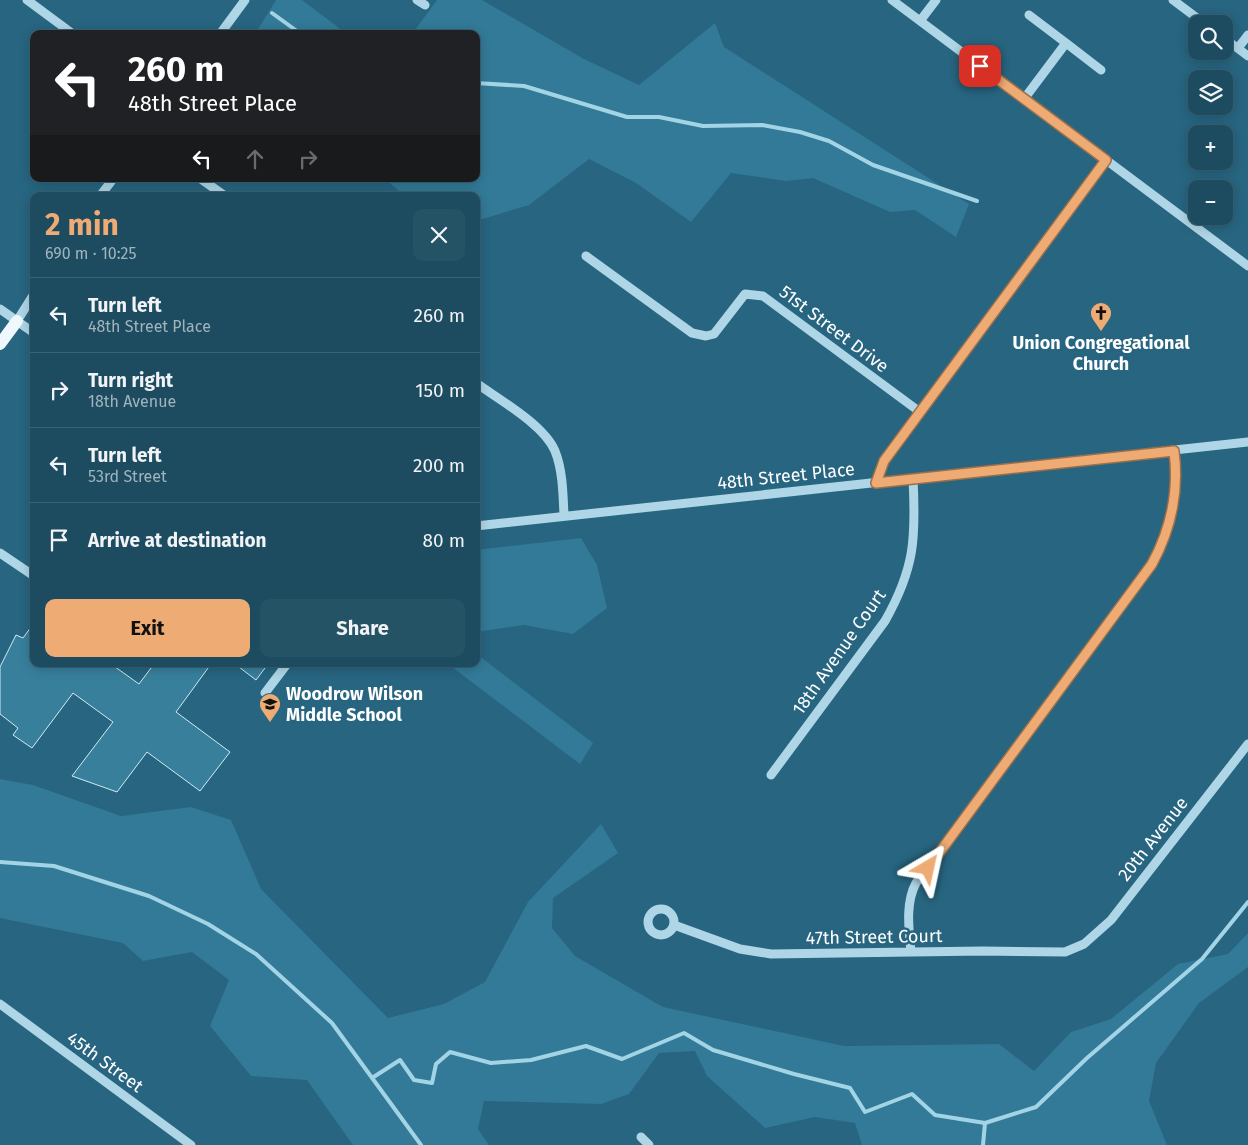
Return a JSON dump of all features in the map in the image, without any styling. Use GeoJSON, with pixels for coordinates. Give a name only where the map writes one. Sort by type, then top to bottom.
{"type":"FeatureCollection","features":[{"type":"Feature","properties":{"kind":"main road"},"geometry":{"type":"LineString","coordinates":[[0,344],[17,320]]}},
{"type":"Feature","properties":{"kind":"street"},"geometry":{"type":"LineString","coordinates":[[27,0],[68,30]]}},
{"type":"Feature","properties":{"kind":"street"},"geometry":{"type":"LineString","coordinates":[[223,30],[245,0]]}},
{"type":"Feature","properties":{"kind":"street"},"geometry":{"type":"LineString","coordinates":[[892,0],[1248,266]]}},
{"type":"Feature","properties":{"kind":"street"},"geometry":{"type":"LineString","coordinates":[[920,21],[936,0]]}},
{"type":"Feature","properties":{"kind":"street"},"geometry":{"type":"LineString","coordinates":[[1173,0],[1193,15]]}},
{"type":"Feature","properties":{"kind":"street"},"geometry":{"type":"LineString","coordinates":[[1029,15],[1100,70]]}},
{"type":"Feature","properties":{"kind":"street"},"geometry":{"type":"LineString","coordinates":[[1238,48],[1248,35]]}},
{"type":"Feature","properties":{"kind":"street"},"geometry":{"type":"LineString","coordinates":[[1024,99],[1066,44]]}},
{"type":"Feature","properties":{"kind":"street"},"geometry":{"type":"LineString","coordinates":[[1233,44],[1248,56]]}},
{"type":"Feature","properties":{"kind":"street"},"geometry":{"type":"LineString","coordinates":[[876,483],[884,461],[1106,160]]}},
{"type":"Feature","properties":{"kind":"street"},"geometry":{"type":"LineString","coordinates":[[103,192],[111,182]]}},
{"type":"Feature","properties":{"kind":"street"},"geometry":{"type":"LineString","coordinates":[[205,182],[219,192]]}},
{"type":"Feature","properties":{"kind":"street","name":"51st Street Drive"},"geometry":{"type":"LineString","coordinates":[[586,256],[692,333],[706,336],[714,334],[745,294],[763,296],[920,412]]}},
{"type":"Feature","properties":{"kind":"street"},"geometry":{"type":"LineString","coordinates":[[17,320],[30,300]]}},
{"type":"Feature","properties":{"kind":"street"},"geometry":{"type":"LineString","coordinates":[[0,309],[30,330]]}},
{"type":"Feature","properties":{"kind":"street"},"geometry":{"type":"LineString","coordinates":[[480,386],[543,432],[551,442],[559,463],[564,516]]}},
{"type":"Feature","properties":{"kind":"street","name":"48th Street Place"},"geometry":{"type":"LineString","coordinates":[[480,526],[1248,442]]}},
{"type":"Feature","properties":{"kind":"street"},"geometry":{"type":"LineString","coordinates":[[911,952],[909,902],[911,892],[916,883],[1144,575],[1158,551],[1168,526],[1175,487],[1174,451]]}},
{"type":"Feature","properties":{"kind":"street","name":"18th Avenue Court"},"geometry":{"type":"LineString","coordinates":[[772,775],[885,621],[894,605],[907,575],[911,560],[915,524],[913,478]]}},
{"type":"Feature","properties":{"kind":"street"},"geometry":{"type":"LineString","coordinates":[[0,553],[30,573]]}},
{"type":"Feature","properties":{"kind":"street"},"geometry":{"type":"LineString","coordinates":[[265,693],[285,667]]}},
{"type":"Feature","properties":{"kind":"street","name":"20th Avenue"},"geometry":{"type":"LineString","coordinates":[[1078,947],[1111,920],[1248,744]]}},
{"type":"Feature","properties":{"kind":"street","name":"47th Street Court"},"geometry":{"type":"LineString","coordinates":[[674,925],[740,949],[771,954],[1065,952],[1078,947]]}},
{"type":"Feature","properties":{"kind":"street","name":"45th Street"},"geometry":{"type":"LineString","coordinates":[[0,1004],[191,1145]]}},
{"type":"Feature","properties":{"kind":"street"},"geometry":{"type":"LineString","coordinates":[[642,1137],[649,1145]]}},
{"type":"Feature","properties":{"kind":"shaded area"},"geometry":{"type":"Polygon","coordinates":[[[276,0],[302,0],[342,30],[257,30],[276,0]]]}},
{"type":"Feature","properties":{"kind":"shaded area"},"geometry":{"type":"Polygon","coordinates":[[[437,0],[482,0],[584,59],[639,85],[715,23],[724,47],[969,204],[956,237],[915,210],[890,212],[813,178],[786,181],[731,173],[691,222],[636,183],[589,159],[529,205],[480,220],[480,192],[400,192],[389,182],[480,182],[480,30],[415,30],[437,0]]]}},
{"type":"Feature","properties":{"kind":"shaded area"},"geometry":{"type":"Polygon","coordinates":[[[581,538],[597,565],[607,608],[573,634],[524,625],[480,631],[480,550],[581,538]]]}},
{"type":"Feature","properties":{"kind":"shaded area"},"geometry":{"type":"Polygon","coordinates":[[[480,657],[593,743],[580,764],[452,667],[480,667],[480,657]]]}},
{"type":"Feature","properties":{"kind":"shaded area"},"geometry":{"type":"Polygon","coordinates":[[[0,779],[33,785],[121,816],[191,807],[231,820],[261,889],[388,1018],[444,1004],[485,982],[528,902],[601,824],[618,853],[553,898],[552,928],[575,956],[663,1007],[844,1046],[999,1044],[1034,1071],[1071,1032],[1111,1019],[1178,964],[1228,954],[1248,933],[1248,967],[1199,1003],[1156,1063],[1149,1101],[1167,1145],[862,1145],[855,1123],[815,1117],[765,1128],[707,1076],[695,1051],[659,1053],[629,1094],[601,1104],[484,1101],[478,1129],[489,1145],[353,1145],[307,1080],[251,1076],[210,1026],[229,980],[192,952],[143,961],[123,943],[0,918],[0,779]]]}},
{"type":"Feature","properties":{"kind":"building"},"geometry":{"type":"Polygon","coordinates":[[[30,628],[30,667],[115,667],[139,684],[152,667],[209,667],[176,712],[230,752],[200,791],[147,752],[117,792],[72,776],[113,722],[73,693],[32,748],[13,735],[18,728],[0,714],[0,667],[16,635],[23,638],[30,628]]]}},
{"type":"Feature","properties":{"kind":"building"},"geometry":{"type":"Polygon","coordinates":[[[239,667],[266,667],[256,680],[239,667]]]}},
{"type":"Feature","properties":{"kind":"waterway"},"geometry":{"type":"LineString","coordinates":[[272,13],[295,30]]}},
{"type":"Feature","properties":{"kind":"waterway"},"geometry":{"type":"LineString","coordinates":[[480,83],[524,86],[627,117],[659,117],[703,126],[762,125],[800,132],[829,141],[873,165],[977,201]]}},
{"type":"Feature","properties":{"kind":"waterway"},"geometry":{"type":"LineString","coordinates":[[0,862],[54,866],[149,896],[208,924],[256,954],[332,1023],[421,1145]]}},
{"type":"Feature","properties":{"kind":"waterway"},"geometry":{"type":"LineString","coordinates":[[372,1078],[400,1060],[414,1080],[432,1083],[436,1064],[450,1052],[491,1063],[531,1060],[586,1046],[622,1059],[684,1033],[713,1050],[850,1088],[865,1112],[912,1094],[935,1115],[985,1123],[1036,1107],[1087,1058],[1202,959],[1248,902]]}},
{"type":"Feature","properties":{"kind":"waterway"},"geometry":{"type":"LineString","coordinates":[[983,1145],[985,1123]]}},
{"type":"Feature","properties":{"kind":"place","name":"Union Congregational Church"},"geometry":{"type":"Point","coordinates":[1101,332]}},
{"type":"Feature","properties":{"kind":"place","name":"Woodrow Wilson Middle School"},"geometry":{"type":"Point","coordinates":[270,723]}},
{"type":"Feature","properties":{"kind":"route"},"geometry":{"type":"LineString","coordinates":[[928,868],[1152,564],[1166,535],[1176,472],[1174,451],[876,483],[884,461],[1106,160],[980,66]]}}]}
